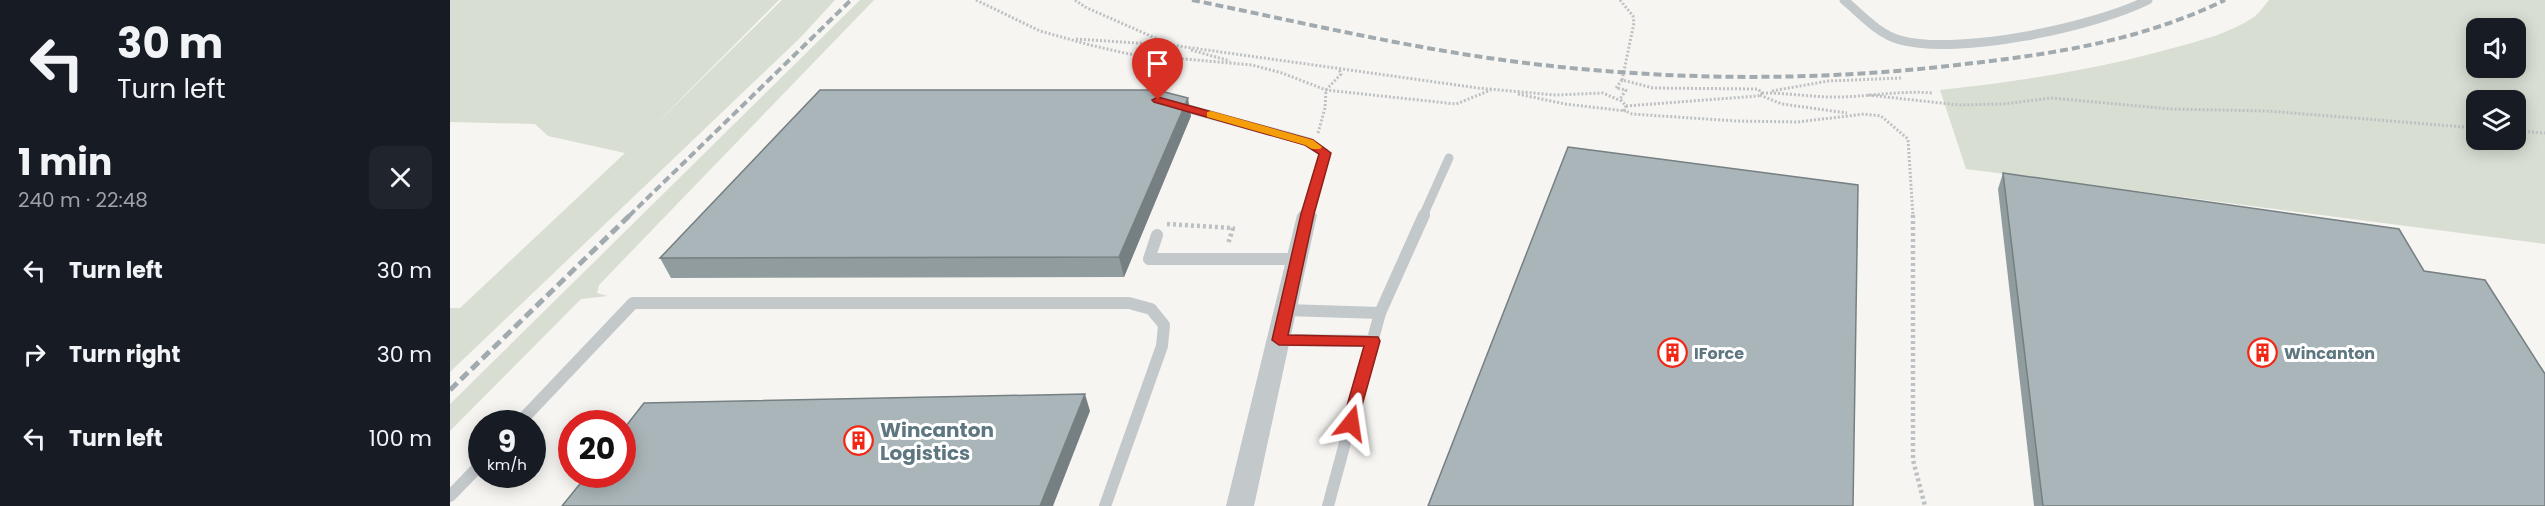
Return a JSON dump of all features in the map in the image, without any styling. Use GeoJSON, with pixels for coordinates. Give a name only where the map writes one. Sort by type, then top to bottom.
{"type":"FeatureCollection","features":[{"type":"Feature","properties":{"kind":"street"},"geometry":{"type":"LineString","coordinates":[[1240,506],[1307,214]]}},
{"type":"Feature","properties":{"kind":"lane"},"geometry":{"type":"LineString","coordinates":[[1844,0],[1891,36],[1903,40],[1942,43],[2058,30],[2097,20],[2148,0]]}},
{"type":"Feature","properties":{"kind":"lane"},"geometry":{"type":"LineString","coordinates":[[1169,103],[1312,144],[1325,153],[1307,214]]}},
{"type":"Feature","properties":{"kind":"lane"},"geometry":{"type":"LineString","coordinates":[[1328,506],[1380,314],[1449,158]]}},
{"type":"Feature","properties":{"kind":"lane"},"geometry":{"type":"LineString","coordinates":[[1157,235],[1149,259],[1297,259]]}},
{"type":"Feature","properties":{"kind":"lane"},"geometry":{"type":"LineString","coordinates":[[531,410],[633,303],[1129,303],[1151,309],[1164,325],[1162,346],[1105,506]]}},
{"type":"Feature","properties":{"kind":"lane"},"geometry":{"type":"LineString","coordinates":[[1286,310],[1380,314]]}},
{"type":"Feature","properties":{"kind":"lane"},"geometry":{"type":"LineString","coordinates":[[1279,340],[1373,341]]}},
{"type":"Feature","properties":{"kind":"lane"},"geometry":{"type":"LineString","coordinates":[[450,496],[468,477]]}},
{"type":"Feature","properties":{"kind":"path"},"geometry":{"type":"LineString","coordinates":[[976,0],[1040,31],[1129,54],[1239,64]]}},
{"type":"Feature","properties":{"kind":"path"},"geometry":{"type":"LineString","coordinates":[[1075,0],[1171,45]]}},
{"type":"Feature","properties":{"kind":"path"},"geometry":{"type":"LineString","coordinates":[[1620,0],[1632,16],[1635,26],[1624,64],[1622,80],[1616,88],[1626,90],[1621,95],[1621,101]]}},
{"type":"Feature","properties":{"kind":"path"},"geometry":{"type":"LineString","coordinates":[[1069,39],[1171,45],[1491,89],[1555,95],[1603,93],[1621,101],[1626,106],[1659,105],[1761,94],[1796,93],[1829,97],[1904,91],[1932,93]]}},
{"type":"Feature","properties":{"kind":"path"},"geometry":{"type":"LineString","coordinates":[[1179,46],[1239,64],[1282,73],[1326,90],[1456,104],[1491,89]]}},
{"type":"Feature","properties":{"kind":"path"},"geometry":{"type":"LineString","coordinates":[[1312,144],[1322,124],[1326,90],[1341,74],[1339,69]]}},
{"type":"Feature","properties":{"kind":"path"},"geometry":{"type":"LineString","coordinates":[[1761,94],[1828,81],[1901,78]]}},
{"type":"Feature","properties":{"kind":"path"},"geometry":{"type":"LineString","coordinates":[[1622,80],[1653,88],[1758,89],[1761,94],[1782,104],[1881,116],[1908,139],[1913,205],[1913,460],[1925,506]]}},
{"type":"Feature","properties":{"kind":"path"},"geometry":{"type":"LineString","coordinates":[[1503,90],[1565,104],[1651,117],[1798,122],[1851,114]]}},
{"type":"Feature","properties":{"kind":"path"},"geometry":{"type":"LineString","coordinates":[[1868,95],[1959,105],[2004,104],[2051,98],[2171,109],[2268,111],[2466,127]]}},
{"type":"Feature","properties":{"kind":"path"},"geometry":{"type":"LineString","coordinates":[[1626,106],[1623,110],[1627,112]]}},
{"type":"Feature","properties":{"kind":"path"},"geometry":{"type":"LineString","coordinates":[[2526,132],[2545,133]]}},
{"type":"Feature","properties":{"kind":"path"},"geometry":{"type":"LineString","coordinates":[[1161,224],[1233,228],[1224,259]]}},
{"type":"Feature","properties":{"kind":"shaded area"},"geometry":{"type":"Polygon","coordinates":[[[450,0],[779,0],[651,129],[782,0],[835,0],[800,38],[450,372],[450,308],[460,308],[625,153],[548,136],[535,124],[450,122],[450,0]]]}},
{"type":"Feature","properties":{"kind":"shaded area"},"geometry":{"type":"Polygon","coordinates":[[[860,0],[874,0],[599,285],[597,293],[608,296],[581,299],[471,410],[468,410],[468,413],[450,431],[450,404],[860,0]]]}},
{"type":"Feature","properties":{"kind":"shaded area"},"geometry":{"type":"Polygon","coordinates":[[[2269,0],[2545,0],[2545,244],[1966,169],[1940,90],[2028,79],[2144,56],[2215,36],[2245,23],[2256,15],[2269,0]]]}},
{"type":"Feature","properties":{"kind":"building"},"geometry":{"type":"Polygon","coordinates":[[[820,90],[1157,90],[1188,98],[1119,257],[660,258],[820,90]]]}},
{"type":"Feature","properties":{"kind":"building","name":"IForce"},"geometry":{"type":"Polygon","coordinates":[[[1568,147],[1858,185],[1853,506],[1428,506],[1568,147]]]}},
{"type":"Feature","properties":{"kind":"building","name":"Wincanton"},"geometry":{"type":"Polygon","coordinates":[[[2003,173],[2399,229],[2424,271],[2485,280],[2545,374],[2545,506],[2043,506],[2003,173]]]}},
{"type":"Feature","properties":{"kind":"building","name":"Wincanton Logistics"},"geometry":{"type":"Polygon","coordinates":[[[1085,394],[1040,506],[562,506],[577,488],[636,488],[636,413],[644,403],[1085,394]]]}},
{"type":"Feature","properties":{"kind":"railway"},"geometry":{"type":"LineString","coordinates":[[629,216],[851,0]]}},
{"type":"Feature","properties":{"kind":"railway"},"geometry":{"type":"LineString","coordinates":[[1192,0],[1395,42],[1518,62],[1630,73],[1742,77],[1909,70],[2065,50],[2130,35],[2194,14],[2225,0]]}},
{"type":"Feature","properties":{"kind":"railway"},"geometry":{"type":"LineString","coordinates":[[450,390],[630,215]]}},
{"type":"Feature","properties":{"kind":"slow traffic"},"geometry":{"type":"LineString","coordinates":[[1211,115],[1309,142],[1316,147]]}},
{"type":"Feature","properties":{"kind":"place","name":"IForce"},"geometry":{"type":"Point","coordinates":[1673,353]}},
{"type":"Feature","properties":{"kind":"place","name":"Wincanton"},"geometry":{"type":"Point","coordinates":[2263,353]}},
{"type":"Feature","properties":{"kind":"place","name":"Wincanton Logistics"},"geometry":{"type":"Point","coordinates":[859,441]}},
{"type":"Feature","properties":{"kind":"route"},"geometry":{"type":"LineString","coordinates":[[1158,100],[1309,142],[1325,153],[1307,214],[1279,340],[1373,341],[1351,423]]}}]}
